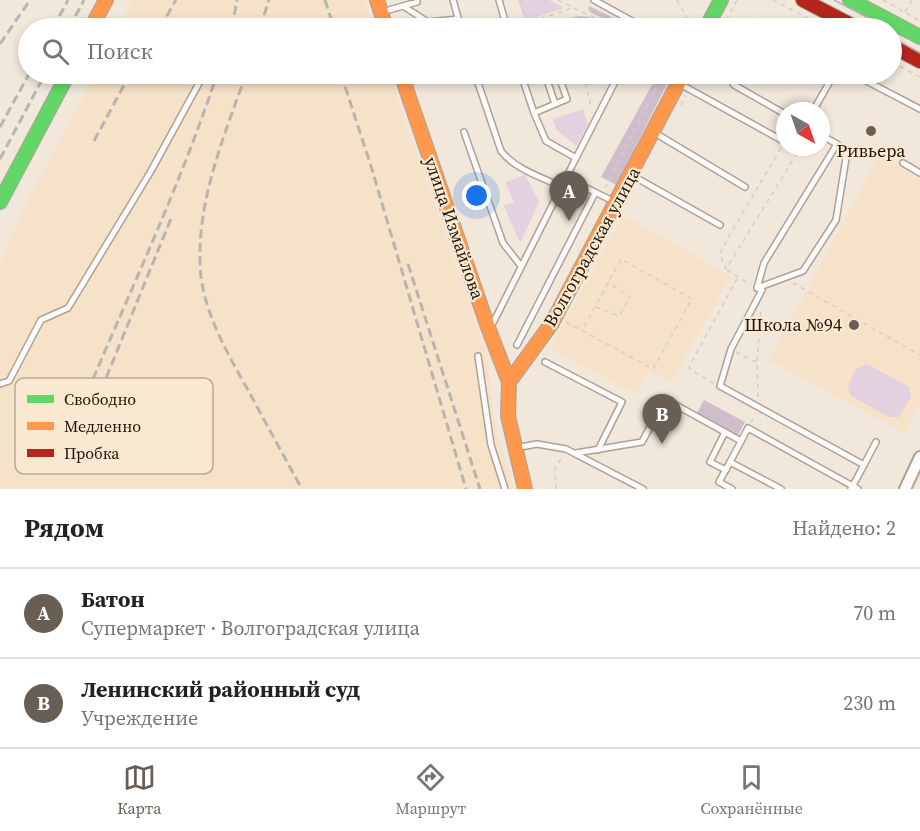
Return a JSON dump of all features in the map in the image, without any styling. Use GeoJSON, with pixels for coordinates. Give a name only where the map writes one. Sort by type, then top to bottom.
{"type":"FeatureCollection","features":[{"type":"Feature","properties":{"kind":"main road"},"geometry":{"type":"LineString","coordinates":[[96,18],[106,0]]}},
{"type":"Feature","properties":{"kind":"main road"},"geometry":{"type":"LineString","coordinates":[[711,18],[721,0]]}},
{"type":"Feature","properties":{"kind":"main road"},"geometry":{"type":"LineString","coordinates":[[803,0],[838,18]]}},
{"type":"Feature","properties":{"kind":"main road"},"geometry":{"type":"LineString","coordinates":[[850,0],[884,18]]}},
{"type":"Feature","properties":{"kind":"main road"},"geometry":{"type":"LineString","coordinates":[[902,27],[920,37]]}},
{"type":"Feature","properties":{"kind":"main road"},"geometry":{"type":"LineString","coordinates":[[902,52],[920,61]]}},
{"type":"Feature","properties":{"kind":"main road"},"geometry":{"type":"LineString","coordinates":[[0,202],[63,84]]}},
{"type":"Feature","properties":{"kind":"main road","name":"улица Измайлова"},"geometry":{"type":"LineString","coordinates":[[405,84],[489,330],[509,382]]}},
{"type":"Feature","properties":{"kind":"main road","name":"Волгоградская улица"},"geometry":{"type":"LineString","coordinates":[[509,382],[552,323],[678,84]]}},
{"type":"Feature","properties":{"kind":"main road"},"geometry":{"type":"LineString","coordinates":[[509,382],[508,416],[525,489]]}},
{"type":"Feature","properties":{"kind":"street"},"geometry":{"type":"LineString","coordinates":[[904,489],[917,471],[920,458]]}},
{"type":"Feature","properties":{"kind":"lane"},"geometry":{"type":"LineString","coordinates":[[379,7],[403,6],[417,2],[417,0]]}},
{"type":"Feature","properties":{"kind":"lane"},"geometry":{"type":"LineString","coordinates":[[453,0],[458,18]]}},
{"type":"Feature","properties":{"kind":"lane"},"geometry":{"type":"LineString","coordinates":[[499,0],[504,18]]}},
{"type":"Feature","properties":{"kind":"lane"},"geometry":{"type":"LineString","coordinates":[[594,0],[626,18]]}},
{"type":"Feature","properties":{"kind":"lane"},"geometry":{"type":"LineString","coordinates":[[403,6],[422,18]]}},
{"type":"Feature","properties":{"kind":"lane"},"geometry":{"type":"LineString","coordinates":[[0,384],[9,381],[41,320],[68,308],[151,171],[199,84]]}},
{"type":"Feature","properties":{"kind":"lane"},"geometry":{"type":"LineString","coordinates":[[478,84],[501,151],[507,159],[562,187]]}},
{"type":"Feature","properties":{"kind":"lane"},"geometry":{"type":"LineString","coordinates":[[524,84],[546,141],[576,158]]}},
{"type":"Feature","properties":{"kind":"lane"},"geometry":{"type":"LineString","coordinates":[[548,84],[555,104]]}},
{"type":"Feature","properties":{"kind":"lane"},"geometry":{"type":"LineString","coordinates":[[534,113],[567,99],[562,84]]}},
{"type":"Feature","properties":{"kind":"lane"},"geometry":{"type":"LineString","coordinates":[[489,330],[614,84]]}},
{"type":"Feature","properties":{"kind":"lane"},"geometry":{"type":"LineString","coordinates":[[691,84],[776,137]]}},
{"type":"Feature","properties":{"kind":"lane"},"geometry":{"type":"LineString","coordinates":[[734,84],[776,109]]}},
{"type":"Feature","properties":{"kind":"lane"},"geometry":{"type":"LineString","coordinates":[[818,102],[828,84]]}},
{"type":"Feature","properties":{"kind":"lane"},"geometry":{"type":"LineString","coordinates":[[872,84],[920,109]]}},
{"type":"Feature","properties":{"kind":"lane"},"geometry":{"type":"LineString","coordinates":[[464,132],[503,243],[520,266]]}},
{"type":"Feature","properties":{"kind":"lane"},"geometry":{"type":"LineString","coordinates":[[653,132],[746,186]]}},
{"type":"Feature","properties":{"kind":"lane"},"geometry":{"type":"LineString","coordinates":[[760,289],[803,271],[836,220],[847,152],[830,140]]}},
{"type":"Feature","properties":{"kind":"lane"},"geometry":{"type":"LineString","coordinates":[[830,155],[837,144]]}},
{"type":"Feature","properties":{"kind":"lane"},"geometry":{"type":"LineString","coordinates":[[829,156],[764,263],[760,289],[731,349],[720,386],[864,465]]}},
{"type":"Feature","properties":{"kind":"lane"},"geometry":{"type":"LineString","coordinates":[[903,163],[920,173]]}},
{"type":"Feature","properties":{"kind":"lane"},"geometry":{"type":"LineString","coordinates":[[631,175],[720,225]]}},
{"type":"Feature","properties":{"kind":"lane"},"geometry":{"type":"LineString","coordinates":[[566,178],[616,203]]}},
{"type":"Feature","properties":{"kind":"lane"},"geometry":{"type":"LineString","coordinates":[[517,345],[598,194]]}},
{"type":"Feature","properties":{"kind":"lane"},"geometry":{"type":"LineString","coordinates":[[478,356],[491,445],[505,489]]}},
{"type":"Feature","properties":{"kind":"lane"},"geometry":{"type":"LineString","coordinates":[[545,362],[622,402],[598,450]]}},
{"type":"Feature","properties":{"kind":"lane"},"geometry":{"type":"LineString","coordinates":[[576,453],[642,442],[665,399],[741,441]]}},
{"type":"Feature","properties":{"kind":"lane"},"geometry":{"type":"LineString","coordinates":[[732,489],[719,482],[748,428],[854,488],[876,442]]}},
{"type":"Feature","properties":{"kind":"lane"},"geometry":{"type":"LineString","coordinates":[[725,432],[710,462],[726,470]]}},
{"type":"Feature","properties":{"kind":"lane"},"geometry":{"type":"LineString","coordinates":[[514,448],[537,444],[566,449],[644,489]]}},
{"type":"Feature","properties":{"kind":"lane"},"geometry":{"type":"LineString","coordinates":[[730,462],[781,489]]}},
{"type":"Feature","properties":{"kind":"path"},"geometry":{"type":"LineString","coordinates":[[520,0],[525,18]]}},
{"type":"Feature","properties":{"kind":"path"},"geometry":{"type":"LineString","coordinates":[[558,0],[595,18]]}},
{"type":"Feature","properties":{"kind":"path"},"geometry":{"type":"LineString","coordinates":[[676,0],[687,18]]}},
{"type":"Feature","properties":{"kind":"path"},"geometry":{"type":"LineString","coordinates":[[727,18],[737,0]]}},
{"type":"Feature","properties":{"kind":"path"},"geometry":{"type":"LineString","coordinates":[[773,0],[808,18]]}},
{"type":"Feature","properties":{"kind":"path"},"geometry":{"type":"LineString","coordinates":[[883,0],[920,21]]}},
{"type":"Feature","properties":{"kind":"path"},"geometry":{"type":"LineString","coordinates":[[905,12],[912,0]]}},
{"type":"Feature","properties":{"kind":"path"},"geometry":{"type":"LineString","coordinates":[[542,18],[572,7]]}},
{"type":"Feature","properties":{"kind":"path"},"geometry":{"type":"LineString","coordinates":[[902,68],[920,77]]}},
{"type":"Feature","properties":{"kind":"path"},"geometry":{"type":"LineString","coordinates":[[586,84],[590,104],[599,112]]}},
{"type":"Feature","properties":{"kind":"path"},"geometry":{"type":"LineString","coordinates":[[598,194],[658,84]]}},
{"type":"Feature","properties":{"kind":"path"},"geometry":{"type":"LineString","coordinates":[[748,428],[759,408],[757,363],[760,289],[726,269],[720,254],[776,156]]}},
{"type":"Feature","properties":{"kind":"path"},"geometry":{"type":"LineString","coordinates":[[726,269],[795,156]]}},
{"type":"Feature","properties":{"kind":"path"},"geometry":{"type":"LineString","coordinates":[[563,320],[582,331],[653,369],[692,299],[621,259],[582,331]]}},
{"type":"Feature","properties":{"kind":"path"},"geometry":{"type":"LineString","coordinates":[[720,386],[692,371],[689,367],[738,277]]}},
{"type":"Feature","properties":{"kind":"path"},"geometry":{"type":"LineString","coordinates":[[785,279],[920,355]]}},
{"type":"Feature","properties":{"kind":"path"},"geometry":{"type":"LineString","coordinates":[[595,307],[619,316],[630,297],[608,282]]}},
{"type":"Feature","properties":{"kind":"path"},"geometry":{"type":"LineString","coordinates":[[731,349],[757,363]]}},
{"type":"Feature","properties":{"kind":"path"},"geometry":{"type":"LineString","coordinates":[[556,489],[555,470],[566,449]]}},
{"type":"Feature","properties":{"kind":"shaded area"},"geometry":{"type":"Polygon","coordinates":[[[133,0],[364,0],[370,18],[123,18],[133,0]]]}},
{"type":"Feature","properties":{"kind":"shaded area"},"geometry":{"type":"Polygon","coordinates":[[[518,0],[549,0],[564,8],[534,18],[524,18],[518,0]]]}},
{"type":"Feature","properties":{"kind":"shaded area"},"geometry":{"type":"Polygon","coordinates":[[[589,6],[614,18],[602,18],[591,13],[589,6]]]}},
{"type":"Feature","properties":{"kind":"shaded area"},"geometry":{"type":"Polygon","coordinates":[[[579,16],[590,18],[571,18],[579,16]]]}},
{"type":"Feature","properties":{"kind":"shaded area"},"geometry":{"type":"Polygon","coordinates":[[[90,84],[392,84],[487,354],[496,429],[514,489],[0,489],[0,263],[22,212],[90,84]]]}},
{"type":"Feature","properties":{"kind":"shaded area"},"geometry":{"type":"Polygon","coordinates":[[[652,84],[667,84],[616,185],[601,177],[652,84]]]}},
{"type":"Feature","properties":{"kind":"shaded area"},"geometry":{"type":"Polygon","coordinates":[[[583,109],[588,125],[576,146],[556,129],[553,119],[583,109]]]}},
{"type":"Feature","properties":{"kind":"shaded area","name":"Школа №94"},"geometry":{"type":"Polygon","coordinates":[[[879,156],[920,179],[920,402],[904,433],[769,360],[879,156]]]}},
{"type":"Feature","properties":{"kind":"shaded area"},"geometry":{"type":"Polygon","coordinates":[[[525,175],[539,202],[520,243],[504,206],[514,202],[505,182],[525,175]]]}},
{"type":"Feature","properties":{"kind":"shaded area"},"geometry":{"type":"Polygon","coordinates":[[[623,215],[731,276],[671,382],[649,370],[636,394],[550,349],[623,215]]]}},
{"type":"Feature","properties":{"kind":"shaded area"},"geometry":{"type":"Polygon","coordinates":[[[867,364],[909,387],[911,397],[899,417],[889,417],[850,395],[848,385],[857,368],[867,364]]]}},
{"type":"Feature","properties":{"kind":"shaded area"},"geometry":{"type":"Polygon","coordinates":[[[704,400],[745,422],[738,435],[697,413],[704,400]]]}},
{"type":"Feature","properties":{"kind":"tram line"},"geometry":{"type":"LineString","coordinates":[[834,0],[869,18]]}},
{"type":"Feature","properties":{"kind":"tram line"},"geometry":{"type":"LineString","coordinates":[[902,43],[920,53]]}},
{"type":"Feature","properties":{"kind":"railway"},"geometry":{"type":"LineString","coordinates":[[0,44],[30,0]]}},
{"type":"Feature","properties":{"kind":"railway"},"geometry":{"type":"LineString","coordinates":[[58,18],[68,0]]}},
{"type":"Feature","properties":{"kind":"railway"},"geometry":{"type":"LineString","coordinates":[[74,18],[84,0]]}},
{"type":"Feature","properties":{"kind":"railway"},"geometry":{"type":"LineString","coordinates":[[166,18],[176,0]]}},
{"type":"Feature","properties":{"kind":"railway"},"geometry":{"type":"LineString","coordinates":[[234,18],[237,0]]}},
{"type":"Feature","properties":{"kind":"railway"},"geometry":{"type":"LineString","coordinates":[[263,18],[269,0]]}},
{"type":"Feature","properties":{"kind":"railway"},"geometry":{"type":"LineString","coordinates":[[325,0],[331,18]]}},
{"type":"Feature","properties":{"kind":"railway"},"geometry":{"type":"LineString","coordinates":[[0,127],[24,84]]}},
{"type":"Feature","properties":{"kind":"railway"},"geometry":{"type":"LineString","coordinates":[[0,159],[40,84]]}},
{"type":"Feature","properties":{"kind":"railway"},"geometry":{"type":"LineString","coordinates":[[94,141],[125,84]]}},
{"type":"Feature","properties":{"kind":"railway"},"geometry":{"type":"LineString","coordinates":[[93,378],[174,190],[214,84]]}},
{"type":"Feature","properties":{"kind":"railway"},"geometry":{"type":"LineString","coordinates":[[243,84],[214,166],[203,214],[200,263],[202,281],[211,317],[219,335],[302,489]]}},
{"type":"Feature","properties":{"kind":"railway"},"geometry":{"type":"LineString","coordinates":[[344,84],[371,166],[466,489]]}},
{"type":"Feature","properties":{"kind":"railway"},"geometry":{"type":"LineString","coordinates":[[106,378],[172,216]]}},
{"type":"Feature","properties":{"kind":"railway"},"geometry":{"type":"LineString","coordinates":[[408,264],[480,489]]}},
{"type":"Feature","properties":{"kind":"traffic: fast"},"geometry":{"type":"LineString","coordinates":[[711,18],[721,0]]}},
{"type":"Feature","properties":{"kind":"traffic: fast"},"geometry":{"type":"LineString","coordinates":[[850,0],[884,18]]}},
{"type":"Feature","properties":{"kind":"traffic: fast"},"geometry":{"type":"LineString","coordinates":[[902,27],[920,37]]}},
{"type":"Feature","properties":{"kind":"traffic: fast"},"geometry":{"type":"LineString","coordinates":[[0,202],[63,84]]}},
{"type":"Feature","properties":{"kind":"traffic: slow"},"geometry":{"type":"LineString","coordinates":[[96,18],[106,0]]}},
{"type":"Feature","properties":{"kind":"traffic: slow"},"geometry":{"type":"LineString","coordinates":[[377,0],[383,18]]}},
{"type":"Feature","properties":{"kind":"traffic: slow"},"geometry":{"type":"LineString","coordinates":[[404,84],[509,382]]}},
{"type":"Feature","properties":{"kind":"traffic: slow"},"geometry":{"type":"LineString","coordinates":[[525,489],[508,416],[509,382],[552,323],[678,84]]}},
{"type":"Feature","properties":{"kind":"traffic: jam"},"geometry":{"type":"LineString","coordinates":[[803,0],[838,18]]}},
{"type":"Feature","properties":{"kind":"traffic: jam"},"geometry":{"type":"LineString","coordinates":[[902,51],[920,61]]}},
{"type":"Feature","properties":{"kind":"place","name":"Ривьера"},"geometry":{"type":"Point","coordinates":[871,131]}},
{"type":"Feature","properties":{"kind":"place","name":"Батон"},"geometry":{"type":"Point","coordinates":[569,221]}},
{"type":"Feature","properties":{"kind":"place","name":"Школа №94"},"geometry":{"type":"Point","coordinates":[854,325]}},
{"type":"Feature","properties":{"kind":"place","name":"Ленинский районный суд"},"geometry":{"type":"Point","coordinates":[662,444]}}]}
